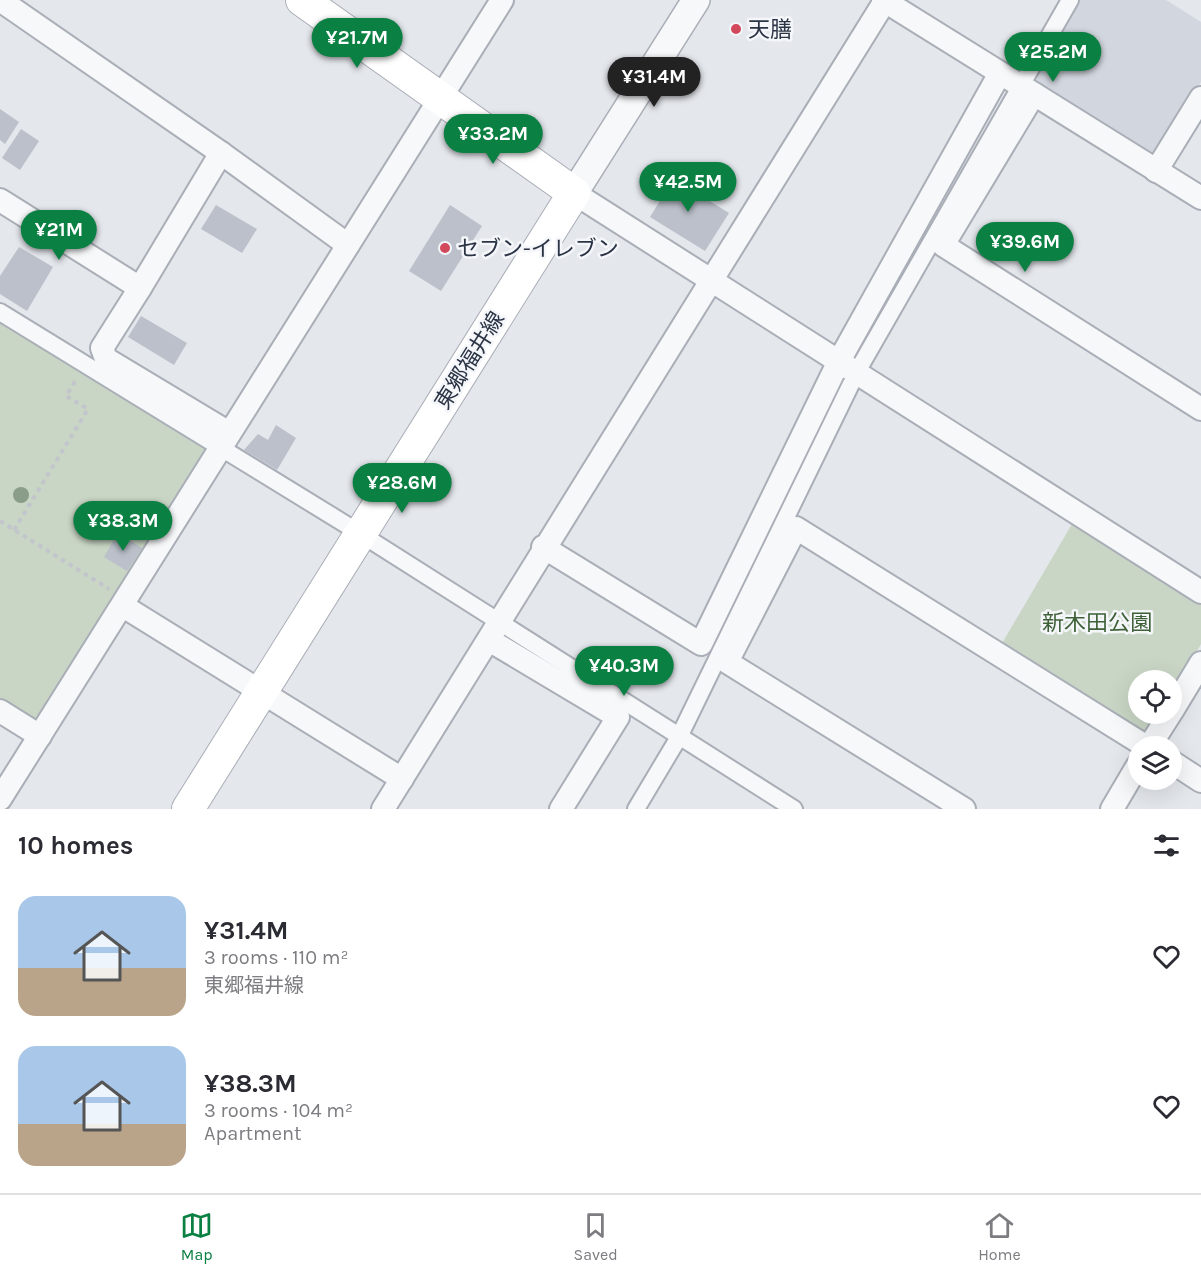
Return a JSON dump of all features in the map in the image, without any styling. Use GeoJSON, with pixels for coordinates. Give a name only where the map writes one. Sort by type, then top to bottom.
{"type":"FeatureCollection","features":[{"type":"Feature","properties":{"kind":"main road"},"geometry":{"type":"LineString","coordinates":[[302,0],[574,193]]}},
{"type":"Feature","properties":{"kind":"main road","name":"東郷福井線"},"geometry":{"type":"LineString","coordinates":[[188,809],[574,193]]}},
{"type":"Feature","properties":{"kind":"street"},"geometry":{"type":"LineString","coordinates":[[0,0],[348,244]]}},
{"type":"Feature","properties":{"kind":"street"},"geometry":{"type":"LineString","coordinates":[[0,799],[40,736],[116,598],[225,440],[502,0]]}},
{"type":"Feature","properties":{"kind":"street"},"geometry":{"type":"LineString","coordinates":[[696,0],[574,193],[1201,592]]}},
{"type":"Feature","properties":{"kind":"street"},"geometry":{"type":"LineString","coordinates":[[1070,0],[1027,90],[943,245],[1201,409]]}},
{"type":"Feature","properties":{"kind":"street"},"geometry":{"type":"LineString","coordinates":[[383,809],[884,1],[1201,198]]}},
{"type":"Feature","properties":{"kind":"street"},"geometry":{"type":"LineString","coordinates":[[543,548],[701,644],[838,361],[1000,73]]}},
{"type":"Feature","properties":{"kind":"street"},"geometry":{"type":"LineString","coordinates":[[862,363],[1027,90]]}},
{"type":"Feature","properties":{"kind":"street"},"geometry":{"type":"LineString","coordinates":[[1156,171],[1201,98]]}},
{"type":"Feature","properties":{"kind":"street"},"geometry":{"type":"LineString","coordinates":[[221,153],[102,348],[106,359],[360,534],[618,717],[561,809]]}},
{"type":"Feature","properties":{"kind":"street"},"geometry":{"type":"LineString","coordinates":[[0,200],[140,288]]}},
{"type":"Feature","properties":{"kind":"street"},"geometry":{"type":"LineString","coordinates":[[0,312],[85,364],[225,440]]}},
{"type":"Feature","properties":{"kind":"street"},"geometry":{"type":"LineString","coordinates":[[636,809],[679,737],[851,384]]}},
{"type":"Feature","properties":{"kind":"street"},"geometry":{"type":"LineString","coordinates":[[964,809],[933,801],[727,662],[796,528],[1130,736]]}},
{"type":"Feature","properties":{"kind":"street"},"geometry":{"type":"LineString","coordinates":[[116,598],[261,692],[402,779]]}},
{"type":"Feature","properties":{"kind":"street"},"geometry":{"type":"LineString","coordinates":[[494,631],[679,737],[794,809]]}},
{"type":"Feature","properties":{"kind":"street"},"geometry":{"type":"LineString","coordinates":[[1182,695],[1201,663]]}},
{"type":"Feature","properties":{"kind":"street"},"geometry":{"type":"LineString","coordinates":[[0,711],[40,736]]}},
{"type":"Feature","properties":{"kind":"street"},"geometry":{"type":"LineString","coordinates":[[1182,769],[1201,781]]}},
{"type":"Feature","properties":{"kind":"street"},"geometry":{"type":"LineString","coordinates":[[1112,809],[1128,782]]}},
{"type":"Feature","properties":{"kind":"path"},"geometry":{"type":"LineString","coordinates":[[14,530],[88,410],[66,396],[85,364]]}},
{"type":"Feature","properties":{"kind":"path"},"geometry":{"type":"LineString","coordinates":[[0,521],[116,598]]}},
{"type":"Feature","properties":{"kind":"shaded area"},"geometry":{"type":"Polygon","coordinates":[[[1079,0],[1166,0],[1201,22],[1201,82],[1153,161],[1028,84],[1079,0]]]}},
{"type":"Feature","properties":{"kind":"green space"},"geometry":{"type":"Polygon","coordinates":[[[0,321],[210,451],[36,729],[0,706],[0,321]]]}},
{"type":"Feature","properties":{"kind":"green space","name":"新木田公園"},"geometry":{"type":"Polygon","coordinates":[[[1072,524],[1201,604],[1201,644],[1182,677],[1182,670],[1128,670],[1128,724],[1153,724],[1146,736],[1001,645],[1072,524]]]}},
{"type":"Feature","properties":{"kind":"building"},"geometry":{"type":"Polygon","coordinates":[[[0,109],[19,122],[5,144],[0,140],[0,109]]]}},
{"type":"Feature","properties":{"kind":"building"},"geometry":{"type":"Polygon","coordinates":[[[21,129],[39,141],[20,170],[2,158],[21,129]]]}},
{"type":"Feature","properties":{"kind":"building"},"geometry":{"type":"Polygon","coordinates":[[[666,174],[729,213],[705,251],[650,217],[663,196],[655,191],[666,174]]]}},
{"type":"Feature","properties":{"kind":"building"},"geometry":{"type":"Polygon","coordinates":[[[216,205],[257,229],[242,253],[201,229],[216,205]]]}},
{"type":"Feature","properties":{"kind":"building","name":"セブン-イレブン"},"geometry":{"type":"Polygon","coordinates":[[[450,205],[482,226],[441,291],[409,271],[450,205]]]}},
{"type":"Feature","properties":{"kind":"building"},"geometry":{"type":"Polygon","coordinates":[[[19,247],[53,267],[27,311],[0,294],[0,276],[19,247]]]}},
{"type":"Feature","properties":{"kind":"building"},"geometry":{"type":"Polygon","coordinates":[[[141,316],[187,343],[174,365],[128,337],[141,316]]]}},
{"type":"Feature","properties":{"kind":"building"},"geometry":{"type":"Polygon","coordinates":[[[276,425],[296,438],[277,470],[244,450],[258,434],[268,440],[276,425]]]}},
{"type":"Feature","properties":{"kind":"building"},"geometry":{"type":"Polygon","coordinates":[[[118,533],[142,548],[127,571],[104,557],[118,533]]]}},
{"type":"Feature","properties":{"kind":"place","name":"天膳"},"geometry":{"type":"Point","coordinates":[736,29]}},
{"type":"Feature","properties":{"kind":"place","name":"セブン-イレブン"},"geometry":{"type":"Point","coordinates":[445,248]}}]}
